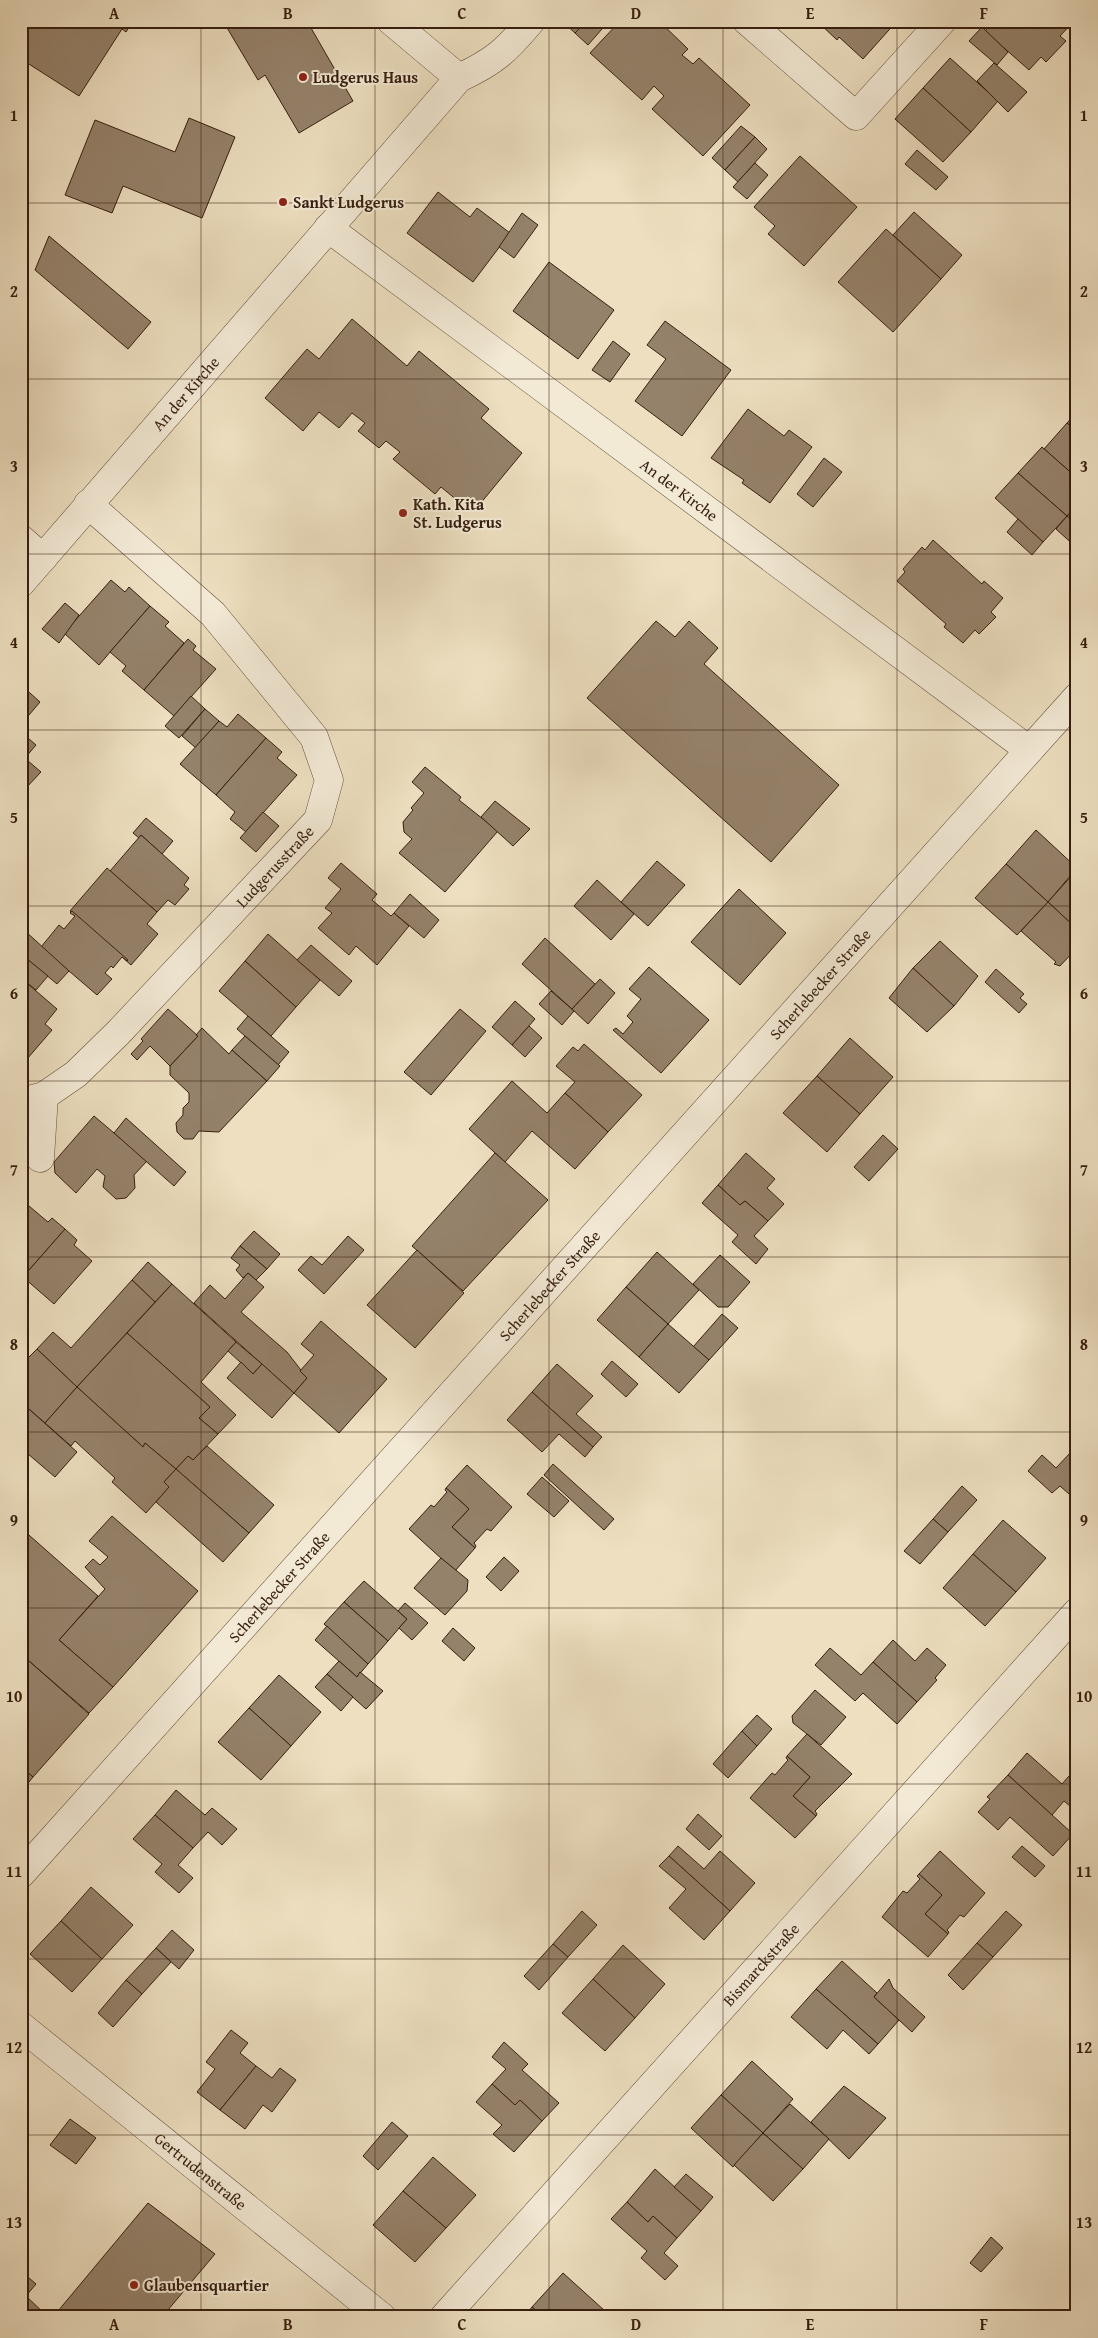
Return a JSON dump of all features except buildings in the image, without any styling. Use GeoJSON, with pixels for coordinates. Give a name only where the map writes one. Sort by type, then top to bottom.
{"type":"FeatureCollection","features":[{"type":"Feature","properties":{"kind":"street"},"geometry":{"type":"LineString","coordinates":[[391,21],[459,78],[484,66],[507,50],[532,21]]}},
{"type":"Feature","properties":{"kind":"street"},"geometry":{"type":"LineString","coordinates":[[747,21],[856,116],[942,21]]}},
{"type":"Feature","properties":{"kind":"street","name":"An der Kirche"},"geometry":{"type":"LineString","coordinates":[[21,583],[459,78]]}},
{"type":"Feature","properties":{"kind":"street","name":"An der Kirche"},"geometry":{"type":"LineString","coordinates":[[328,228],[1029,750]]}},
{"type":"Feature","properties":{"kind":"street","name":"Ludgerusstraße"},"geometry":{"type":"LineString","coordinates":[[40,1158],[33,1099],[76,1074],[118,1033],[318,820],[329,780],[314,737],[213,614],[88,504]]}},
{"type":"Feature","properties":{"kind":"street"},"geometry":{"type":"LineString","coordinates":[[21,539],[43,558]]}},
{"type":"Feature","properties":{"kind":"street","name":"Scherlebecker Straße"},"geometry":{"type":"LineString","coordinates":[[21,1874],[1077,697]]}},
{"type":"Feature","properties":{"kind":"street","name":"Bismarckstraße"},"geometry":{"type":"LineString","coordinates":[[444,2317],[1077,1612]]}},
{"type":"Feature","properties":{"kind":"street","name":"Gertrudenstraße"},"geometry":{"type":"LineString","coordinates":[[21,2026],[382,2317]]}},
{"type":"Feature","properties":{"kind":"place","name":"Ludgerus Haus"},"geometry":{"type":"Point","coordinates":[303,77]}},
{"type":"Feature","properties":{"kind":"place","name":"Sankt Ludgerus"},"geometry":{"type":"Point","coordinates":[283,202]}},
{"type":"Feature","properties":{"kind":"place","name":"Kath. Kita St. Ludgerus"},"geometry":{"type":"Point","coordinates":[403,513]}},
{"type":"Feature","properties":{"kind":"place","name":"Glaubensquartier"},"geometry":{"type":"Point","coordinates":[134,2285]}}]}
